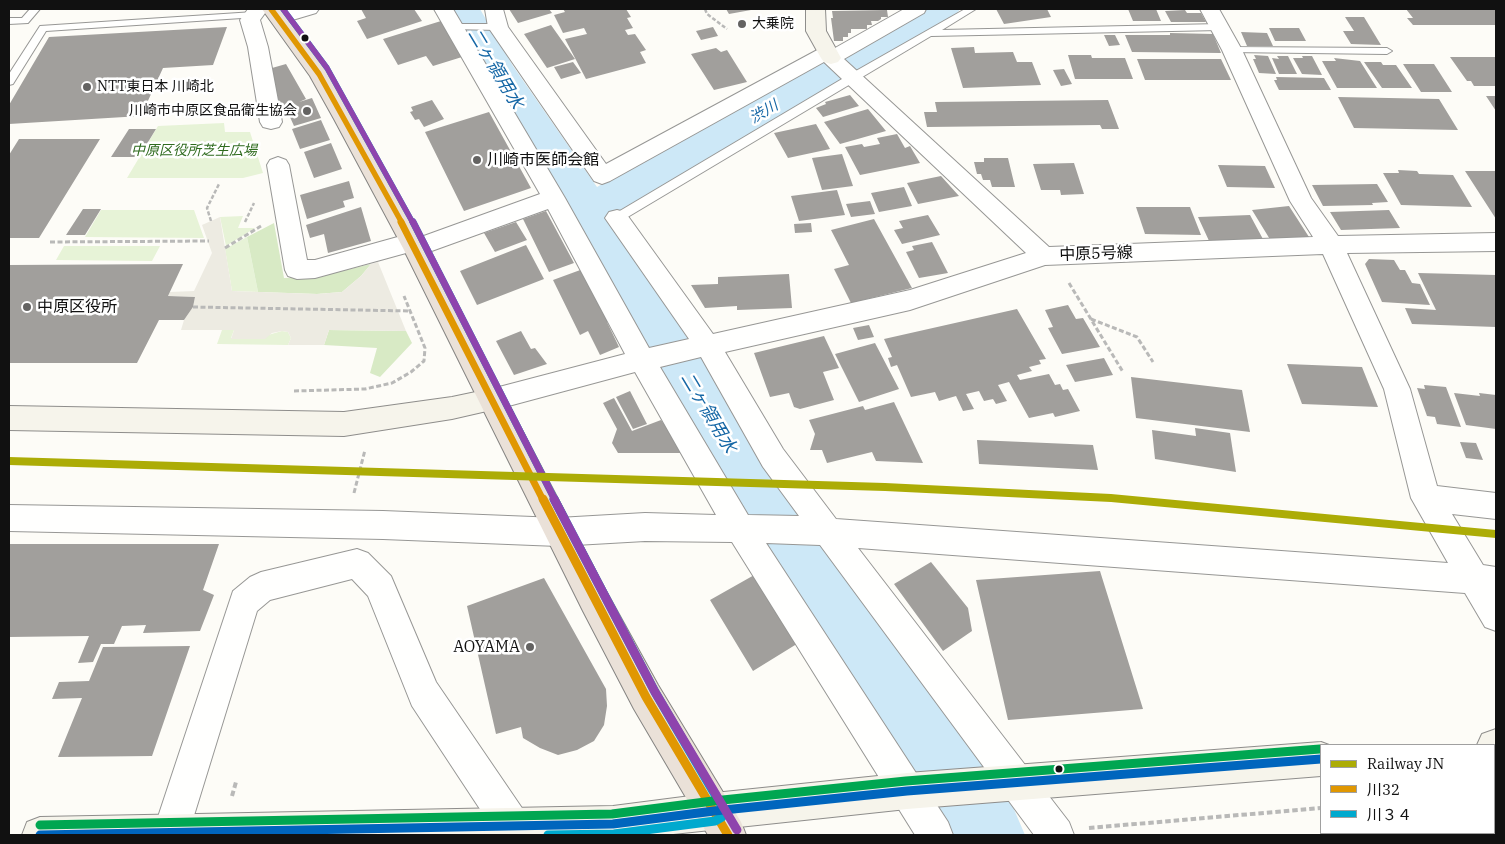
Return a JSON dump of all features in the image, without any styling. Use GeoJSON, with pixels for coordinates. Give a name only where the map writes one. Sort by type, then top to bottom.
{"type":"FeatureCollection","features":[{"type":"Feature","properties":{"kind":"highway"},"geometry":{"type":"LineString","coordinates":[[266,13],[320,74],[413,245],[558,532],[646,697],[721,823]]}},
{"type":"Feature","properties":{"kind":"street"},"geometry":{"type":"LineString","coordinates":[[271,122],[258,47],[250,20],[266,13],[309,9]]}},
{"type":"Feature","properties":{"kind":"street"},"geometry":{"type":"LineString","coordinates":[[443,9],[554,198],[642,360],[912,791],[935,835]]}},
{"type":"Feature","properties":{"kind":"street"},"geometry":{"type":"LineString","coordinates":[[815,9],[816,31],[829,55],[851,78],[1048,256]]}},
{"type":"Feature","properties":{"kind":"street"},"geometry":{"type":"LineString","coordinates":[[496,18],[602,176],[917,9]]}},
{"type":"Feature","properties":{"kind":"street"},"geometry":{"type":"LineString","coordinates":[[1215,18],[1232,50],[1301,202],[1331,245],[1397,389],[1426,498],[1485,579],[1496,616]]}},
{"type":"Feature","properties":{"kind":"street"},"geometry":{"type":"LineString","coordinates":[[278,166],[297,270],[315,269],[413,245],[554,198]]}},
{"type":"Feature","properties":{"kind":"street"},"geometry":{"type":"LineString","coordinates":[[618,218],[707,345],[817,531],[1003,783],[1071,832]]}},
{"type":"Feature","properties":{"kind":"street","name":"中原5号線"},"geometry":{"type":"LineString","coordinates":[[490,400],[642,360],[910,300],[1048,256],[1331,245],[1496,242]]}},
{"type":"Feature","properties":{"kind":"street"},"geometry":{"type":"LineString","coordinates":[[9,418],[344,424],[434,411],[490,400]]}},
{"type":"Feature","properties":{"kind":"street"},"geometry":{"type":"LineString","coordinates":[[1426,498],[1496,506]]}},
{"type":"Feature","properties":{"kind":"street"},"geometry":{"type":"LineString","coordinates":[[9,518],[382,525],[558,532],[645,527],[817,531],[1485,579]]}},
{"type":"Feature","properties":{"kind":"street"},"geometry":{"type":"LineString","coordinates":[[170,834],[244,602],[261,587],[361,552],[380,586],[424,694],[513,827]]}},
{"type":"Feature","properties":{"kind":"street"},"geometry":{"type":"LineString","coordinates":[[40,835],[721,823],[912,791],[1320,759]]}},
{"type":"Feature","properties":{"kind":"lane"},"geometry":{"type":"LineString","coordinates":[[9,21],[25,21],[35,9]]}},
{"type":"Feature","properties":{"kind":"lane"},"geometry":{"type":"LineString","coordinates":[[618,218],[851,78],[971,9]]}},
{"type":"Feature","properties":{"kind":"lane"},"geometry":{"type":"LineString","coordinates":[[9,82],[43,28],[266,13]]}},
{"type":"Feature","properties":{"kind":"lane"},"geometry":{"type":"LineString","coordinates":[[454,27],[496,18]]}},
{"type":"Feature","properties":{"kind":"lane"},"geometry":{"type":"LineString","coordinates":[[929,33],[1215,18]]}},
{"type":"Feature","properties":{"kind":"lane"},"geometry":{"type":"LineString","coordinates":[[1232,50],[1387,51]]}},
{"type":"Feature","properties":{"kind":"path"},"geometry":{"type":"LineString","coordinates":[[705,9],[707,14],[727,30]]}},
{"type":"Feature","properties":{"kind":"path"},"geometry":{"type":"LineString","coordinates":[[211,221],[208,208],[219,184]]}},
{"type":"Feature","properties":{"kind":"path"},"geometry":{"type":"LineString","coordinates":[[225,248],[286,211]]}},
{"type":"Feature","properties":{"kind":"path"},"geometry":{"type":"LineString","coordinates":[[50,242],[209,241]]}},
{"type":"Feature","properties":{"kind":"path"},"geometry":{"type":"LineString","coordinates":[[1048,256],[1091,319],[1123,372]]}},
{"type":"Feature","properties":{"kind":"path"},"geometry":{"type":"LineString","coordinates":[[288,391],[365,388],[392,383],[411,372],[424,361],[425,348],[404,293]]}},
{"type":"Feature","properties":{"kind":"path"},"geometry":{"type":"LineString","coordinates":[[193,307],[398,312]]}},
{"type":"Feature","properties":{"kind":"path"},"geometry":{"type":"LineString","coordinates":[[1091,319],[1137,337],[1153,362]]}},
{"type":"Feature","properties":{"kind":"path"},"geometry":{"type":"LineString","coordinates":[[353,496],[366,450]]}},
{"type":"Feature","properties":{"kind":"path"},"geometry":{"type":"LineString","coordinates":[[1071,832],[1320,808]]}},
{"type":"Feature","properties":{"kind":"green space","name":"中原区役所芝生広場"},"geometry":{"type":"Polygon","coordinates":[[[224,123],[225,132],[250,132],[263,173],[243,178],[127,178],[158,126],[224,123]]]}},
{"type":"Feature","properties":{"kind":"green space"},"geometry":{"type":"Polygon","coordinates":[[[101,210],[194,210],[204,238],[85,237],[101,210]]]}},
{"type":"Feature","properties":{"kind":"green space"},"geometry":{"type":"Polygon","coordinates":[[[243,216],[238,228],[255,228],[226,246],[220,217],[243,216]]]}},
{"type":"Feature","properties":{"kind":"green space"},"geometry":{"type":"Polygon","coordinates":[[[274,223],[284,278],[317,277],[371,264],[361,276],[342,292],[317,294],[258,292],[247,237],[274,223]]]}},
{"type":"Feature","properties":{"kind":"green space"},"geometry":{"type":"Polygon","coordinates":[[[247,237],[258,292],[232,291],[225,249],[247,237]]]}},
{"type":"Feature","properties":{"kind":"green space"},"geometry":{"type":"Polygon","coordinates":[[[64,246],[160,246],[152,261],[56,260],[64,246]]]}},
{"type":"Feature","properties":{"kind":"green space"},"geometry":{"type":"Polygon","coordinates":[[[222,330],[234,330],[231,338],[268,335],[282,331],[288,332],[291,338],[288,345],[217,344],[222,330]]]}},
{"type":"Feature","properties":{"kind":"green space"},"geometry":{"type":"Polygon","coordinates":[[[329,330],[406,331],[412,343],[380,377],[370,373],[377,348],[324,345],[329,330]]]}},
{"type":"Feature","properties":{"kind":"shaded area"},"geometry":{"type":"Polygon","coordinates":[[[220,217],[232,291],[317,294],[342,292],[361,276],[371,264],[378,262],[406,331],[329,330],[324,345],[288,345],[291,338],[288,332],[282,331],[272,333],[265,339],[231,339],[234,330],[181,330],[184,320],[193,307],[195,297],[168,296],[170,292],[194,291],[212,253],[202,225],[220,217]]]}},
{"type":"Feature","properties":{"kind":"building"},"geometry":{"type":"Polygon","coordinates":[[[361,9],[414,9],[422,21],[367,39],[357,21],[366,18],[361,9]]]}},
{"type":"Feature","properties":{"kind":"building"},"geometry":{"type":"Polygon","coordinates":[[[509,9],[549,9],[552,13],[518,23],[509,9]]]}},
{"type":"Feature","properties":{"kind":"building"},"geometry":{"type":"Polygon","coordinates":[[[563,9],[626,9],[631,17],[627,18],[633,28],[625,30],[628,35],[635,34],[646,50],[640,52],[646,63],[586,79],[565,39],[587,34],[584,28],[563,33],[554,15],[565,12],[563,9]]]}},
{"type":"Feature","properties":{"kind":"building"},"geometry":{"type":"Polygon","coordinates":[[[726,9],[751,9],[751,10],[729,14],[726,9]]]}},
{"type":"Feature","properties":{"kind":"building"},"geometry":{"type":"Polygon","coordinates":[[[996,9],[1047,9],[1051,17],[1004,24],[996,9]]]}},
{"type":"Feature","properties":{"kind":"building"},"geometry":{"type":"Polygon","coordinates":[[[1128,9],[1156,9],[1161,21],[1133,21],[1128,9]]]}},
{"type":"Feature","properties":{"kind":"building"},"geometry":{"type":"Polygon","coordinates":[[[1406,9],[1496,9],[1496,25],[1413,25],[1407,18],[1413,18],[1406,9]]]}},
{"type":"Feature","properties":{"kind":"building"},"geometry":{"type":"Polygon","coordinates":[[[887,10],[888,17],[881,17],[878,21],[871,21],[872,25],[867,25],[867,29],[851,29],[848,37],[843,37],[843,41],[834,41],[832,11],[887,10]]]}},
{"type":"Feature","properties":{"kind":"building"},"geometry":{"type":"Polygon","coordinates":[[[1185,10],[1187,13],[1201,13],[1206,22],[1171,22],[1165,11],[1185,10]]]}},
{"type":"Feature","properties":{"kind":"building"},"geometry":{"type":"Polygon","coordinates":[[[1345,17],[1364,17],[1381,45],[1351,44],[1343,31],[1354,31],[1345,17]]]}},
{"type":"Feature","properties":{"kind":"building"},"geometry":{"type":"Polygon","coordinates":[[[441,21],[462,57],[433,66],[426,56],[398,65],[383,39],[441,21]]]}},
{"type":"Feature","properties":{"kind":"building"},"geometry":{"type":"Polygon","coordinates":[[[551,25],[575,59],[547,68],[524,34],[551,25]]]}},
{"type":"Feature","properties":{"kind":"building","name":"NTT東日本 川崎北"},"geometry":{"type":"Polygon","coordinates":[[[227,27],[213,65],[163,68],[141,116],[9,124],[9,105],[49,37],[227,27]]]}},
{"type":"Feature","properties":{"kind":"building"},"geometry":{"type":"Polygon","coordinates":[[[713,27],[718,36],[701,40],[696,31],[713,27]]]}},
{"type":"Feature","properties":{"kind":"building"},"geometry":{"type":"Polygon","coordinates":[[[1269,28],[1299,28],[1306,41],[1275,41],[1269,28]]]}},
{"type":"Feature","properties":{"kind":"building"},"geometry":{"type":"Polygon","coordinates":[[[1241,32],[1267,33],[1273,46],[1247,46],[1241,32]]]}},
{"type":"Feature","properties":{"kind":"building"},"geometry":{"type":"Polygon","coordinates":[[[1170,33],[1213,34],[1221,53],[1132,52],[1125,35],[1170,35],[1170,33]]]}},
{"type":"Feature","properties":{"kind":"building"},"geometry":{"type":"Polygon","coordinates":[[[1104,35],[1115,35],[1120,45],[1109,46],[1104,35]]]}},
{"type":"Feature","properties":{"kind":"building"},"geometry":{"type":"Polygon","coordinates":[[[974,47],[975,53],[1013,52],[1017,62],[1032,62],[1041,85],[963,88],[951,48],[974,47]]]}},
{"type":"Feature","properties":{"kind":"building"},"geometry":{"type":"Polygon","coordinates":[[[716,48],[721,52],[727,50],[747,82],[714,90],[691,54],[716,48]]]}},
{"type":"Feature","properties":{"kind":"building"},"geometry":{"type":"Polygon","coordinates":[[[1068,55],[1091,55],[1092,58],[1125,58],[1133,79],[1075,79],[1068,55]]]}},
{"type":"Feature","properties":{"kind":"building"},"geometry":{"type":"Polygon","coordinates":[[[1254,55],[1268,56],[1276,74],[1259,73],[1253,59],[1256,59],[1254,55]]]}},
{"type":"Feature","properties":{"kind":"building"},"geometry":{"type":"Polygon","coordinates":[[[1277,56],[1288,56],[1297,74],[1279,74],[1272,58],[1279,59],[1277,56]]]}},
{"type":"Feature","properties":{"kind":"building"},"geometry":{"type":"Polygon","coordinates":[[[1302,56],[1312,56],[1322,75],[1302,74],[1293,58],[1303,58],[1302,56]]]}},
{"type":"Feature","properties":{"kind":"building"},"geometry":{"type":"Polygon","coordinates":[[[1450,57],[1496,57],[1496,86],[1474,86],[1471,81],[1467,81],[1450,57]]]}},
{"type":"Feature","properties":{"kind":"building"},"geometry":{"type":"Polygon","coordinates":[[[1334,58],[1360,61],[1377,88],[1337,88],[1322,61],[1336,61],[1334,58]]]}},
{"type":"Feature","properties":{"kind":"building"},"geometry":{"type":"Polygon","coordinates":[[[1137,59],[1221,59],[1231,80],[1145,80],[1137,59]]]}},
{"type":"Feature","properties":{"kind":"building"},"geometry":{"type":"Polygon","coordinates":[[[573,62],[581,73],[561,79],[554,67],[573,62]]]}},
{"type":"Feature","properties":{"kind":"building"},"geometry":{"type":"Polygon","coordinates":[[[1364,62],[1381,62],[1383,65],[1396,65],[1412,88],[1382,88],[1364,62]]]}},
{"type":"Feature","properties":{"kind":"building"},"geometry":{"type":"Polygon","coordinates":[[[286,64],[306,99],[299,102],[312,98],[321,118],[294,126],[285,106],[280,108],[272,68],[286,64]]]}},
{"type":"Feature","properties":{"kind":"building"},"geometry":{"type":"Polygon","coordinates":[[[1403,64],[1434,64],[1452,92],[1421,92],[1403,64]]]}},
{"type":"Feature","properties":{"kind":"building"},"geometry":{"type":"Polygon","coordinates":[[[1064,69],[1072,84],[1061,86],[1053,70],[1064,69]]]}},
{"type":"Feature","properties":{"kind":"building"},"geometry":{"type":"Polygon","coordinates":[[[1276,77],[1324,78],[1331,90],[1279,90],[1274,80],[1277,80],[1276,77]]]}},
{"type":"Feature","properties":{"kind":"building"},"geometry":{"type":"Polygon","coordinates":[[[850,95],[859,106],[823,117],[816,108],[826,104],[825,102],[850,95]]]}},
{"type":"Feature","properties":{"kind":"building"},"geometry":{"type":"Polygon","coordinates":[[[1486,96],[1496,96],[1496,111],[1486,96]]]}},
{"type":"Feature","properties":{"kind":"building"},"geometry":{"type":"Polygon","coordinates":[[[1338,97],[1439,99],[1458,130],[1354,128],[1338,97]]]}},
{"type":"Feature","properties":{"kind":"building"},"geometry":{"type":"Polygon","coordinates":[[[432,100],[444,119],[424,127],[419,119],[415,120],[410,112],[413,111],[411,107],[432,100]]]}},
{"type":"Feature","properties":{"kind":"building"},"geometry":{"type":"Polygon","coordinates":[[[1108,100],[1119,129],[1102,129],[1100,125],[927,127],[924,112],[937,112],[935,102],[1108,100]]]}},
{"type":"Feature","properties":{"kind":"building"},"geometry":{"type":"Polygon","coordinates":[[[868,109],[886,131],[840,144],[824,122],[868,109]]]}},
{"type":"Feature","properties":{"kind":"building","name":"川崎市医師会館"},"geometry":{"type":"Polygon","coordinates":[[[489,112],[531,188],[464,211],[425,132],[489,112]]]}},
{"type":"Feature","properties":{"kind":"building"},"geometry":{"type":"Polygon","coordinates":[[[321,120],[330,140],[300,149],[292,129],[321,120]]]}},
{"type":"Feature","properties":{"kind":"building"},"geometry":{"type":"Polygon","coordinates":[[[816,124],[830,149],[788,158],[774,133],[816,124]]]}},
{"type":"Feature","properties":{"kind":"building"},"geometry":{"type":"Polygon","coordinates":[[[129,129],[156,129],[139,157],[111,157],[129,129]]]}},
{"type":"Feature","properties":{"kind":"building"},"geometry":{"type":"Polygon","coordinates":[[[897,134],[905,148],[910,146],[920,163],[860,175],[845,147],[862,144],[864,147],[880,144],[877,138],[897,134]]]}},
{"type":"Feature","properties":{"kind":"building"},"geometry":{"type":"Polygon","coordinates":[[[19,139],[100,139],[39,238],[9,238],[9,155],[19,139]]]}},
{"type":"Feature","properties":{"kind":"building"},"geometry":{"type":"Polygon","coordinates":[[[331,143],[342,169],[314,178],[304,152],[331,143]]]}},
{"type":"Feature","properties":{"kind":"building"},"geometry":{"type":"Polygon","coordinates":[[[842,154],[853,186],[822,190],[812,158],[842,154]]]}},
{"type":"Feature","properties":{"kind":"building"},"geometry":{"type":"Polygon","coordinates":[[[984,158],[1008,158],[1015,187],[992,187],[990,180],[983,180],[981,174],[977,174],[974,162],[984,162],[984,158]]]}},
{"type":"Feature","properties":{"kind":"building"},"geometry":{"type":"Polygon","coordinates":[[[1074,163],[1084,194],[1061,195],[1060,190],[1041,190],[1033,164],[1074,163]]]}},
{"type":"Feature","properties":{"kind":"building"},"geometry":{"type":"Polygon","coordinates":[[[1218,165],[1265,166],[1275,188],[1227,187],[1218,165]]]}},
{"type":"Feature","properties":{"kind":"building"},"geometry":{"type":"Polygon","coordinates":[[[1398,170],[1417,171],[1419,174],[1453,175],[1472,207],[1401,205],[1383,173],[1399,173],[1398,170]]]}},
{"type":"Feature","properties":{"kind":"building"},"geometry":{"type":"Polygon","coordinates":[[[1465,171],[1496,171],[1496,219],[1465,171]]]}},
{"type":"Feature","properties":{"kind":"building"},"geometry":{"type":"Polygon","coordinates":[[[941,176],[959,196],[918,204],[907,183],[941,176]]]}},
{"type":"Feature","properties":{"kind":"building"},"geometry":{"type":"Polygon","coordinates":[[[349,181],[354,198],[343,201],[345,207],[307,219],[300,195],[349,181]]]}},
{"type":"Feature","properties":{"kind":"building"},"geometry":{"type":"Polygon","coordinates":[[[1377,184],[1388,202],[1372,203],[1373,205],[1323,206],[1312,185],[1377,184]]]}},
{"type":"Feature","properties":{"kind":"building"},"geometry":{"type":"Polygon","coordinates":[[[904,187],[912,206],[879,212],[871,193],[904,187]]]}},
{"type":"Feature","properties":{"kind":"building"},"geometry":{"type":"Polygon","coordinates":[[[837,190],[845,215],[799,221],[791,196],[837,190]]]}},
{"type":"Feature","properties":{"kind":"building"},"geometry":{"type":"Polygon","coordinates":[[[870,201],[875,214],[851,217],[846,204],[870,201]]]}},
{"type":"Feature","properties":{"kind":"building"},"geometry":{"type":"Polygon","coordinates":[[[1289,206],[1309,237],[1271,241],[1252,210],[1289,206]]]}},
{"type":"Feature","properties":{"kind":"building"},"geometry":{"type":"Polygon","coordinates":[[[361,207],[371,241],[328,253],[324,234],[310,238],[306,225],[361,207]]]}},
{"type":"Feature","properties":{"kind":"building"},"geometry":{"type":"Polygon","coordinates":[[[1136,207],[1190,207],[1201,235],[1145,234],[1136,207]]]}},
{"type":"Feature","properties":{"kind":"building"},"geometry":{"type":"Polygon","coordinates":[[[83,209],[101,209],[85,235],[66,235],[83,209]]]}},
{"type":"Feature","properties":{"kind":"building"},"geometry":{"type":"Polygon","coordinates":[[[1389,210],[1400,228],[1341,230],[1330,212],[1389,210]]]}},
{"type":"Feature","properties":{"kind":"building"},"geometry":{"type":"Polygon","coordinates":[[[546,211],[574,263],[549,272],[523,219],[546,211]]]}},
{"type":"Feature","properties":{"kind":"building"},"geometry":{"type":"Polygon","coordinates":[[[928,215],[940,235],[902,244],[894,230],[903,228],[899,221],[928,215]]]}},
{"type":"Feature","properties":{"kind":"building"},"geometry":{"type":"Polygon","coordinates":[[[1250,215],[1264,241],[1210,243],[1198,217],[1250,215]]]}},
{"type":"Feature","properties":{"kind":"building"},"geometry":{"type":"Polygon","coordinates":[[[874,219],[912,288],[851,303],[834,269],[849,265],[831,230],[874,219]]]}},
{"type":"Feature","properties":{"kind":"building"},"geometry":{"type":"Polygon","coordinates":[[[516,222],[527,240],[495,252],[484,233],[516,222]]]}},
{"type":"Feature","properties":{"kind":"building"},"geometry":{"type":"Polygon","coordinates":[[[811,223],[812,232],[795,233],[794,224],[811,223]]]}},
{"type":"Feature","properties":{"kind":"building"},"geometry":{"type":"Polygon","coordinates":[[[932,242],[948,273],[919,278],[906,252],[914,250],[912,246],[932,242]]]}},
{"type":"Feature","properties":{"kind":"building"},"geometry":{"type":"Polygon","coordinates":[[[526,245],[544,279],[477,305],[460,271],[526,245]]]}},
{"type":"Feature","properties":{"kind":"building"},"geometry":{"type":"Polygon","coordinates":[[[1369,259],[1394,260],[1400,270],[1405,270],[1412,283],[1420,284],[1430,305],[1382,302],[1365,264],[1369,259]]]}},
{"type":"Feature","properties":{"kind":"building"},"geometry":{"type":"Polygon","coordinates":[[[183,264],[168,296],[195,297],[193,307],[184,320],[159,320],[137,363],[9,363],[9,265],[183,264]]]}},
{"type":"Feature","properties":{"kind":"building"},"geometry":{"type":"Polygon","coordinates":[[[583,269],[610,321],[607,322],[619,347],[600,355],[588,331],[580,335],[553,280],[583,269]]]}},
{"type":"Feature","properties":{"kind":"building"},"geometry":{"type":"Polygon","coordinates":[[[1418,273],[1496,275],[1496,327],[1412,324],[1405,308],[1436,310],[1418,273]]]}},
{"type":"Feature","properties":{"kind":"building"},"geometry":{"type":"Polygon","coordinates":[[[789,274],[792,308],[737,310],[737,306],[705,308],[691,285],[718,284],[718,277],[789,274]]]}},
{"type":"Feature","properties":{"kind":"building"},"geometry":{"type":"Polygon","coordinates":[[[1068,305],[1076,319],[1083,318],[1100,347],[1062,354],[1048,328],[1053,327],[1045,310],[1068,305]]]}},
{"type":"Feature","properties":{"kind":"building"},"geometry":{"type":"Polygon","coordinates":[[[1017,309],[1046,359],[1039,360],[1041,364],[1029,367],[1032,371],[1017,375],[1020,380],[1049,374],[1055,385],[1060,384],[1063,390],[1068,389],[1080,411],[1055,417],[1053,413],[1029,418],[1009,382],[998,385],[1007,401],[996,404],[993,399],[984,401],[979,391],[966,394],[974,409],[963,411],[956,396],[939,401],[935,392],[911,397],[897,365],[891,367],[888,358],[892,357],[884,339],[1017,309]]]}},
{"type":"Feature","properties":{"kind":"building"},"geometry":{"type":"Polygon","coordinates":[[[869,325],[874,337],[858,340],[853,328],[869,325]]]}},
{"type":"Feature","properties":{"kind":"building"},"geometry":{"type":"Polygon","coordinates":[[[521,331],[531,349],[535,348],[547,364],[514,375],[496,341],[521,331]]]}},
{"type":"Feature","properties":{"kind":"building"},"geometry":{"type":"Polygon","coordinates":[[[824,336],[839,368],[823,372],[834,400],[800,409],[794,407],[789,393],[770,397],[754,353],[824,336]]]}},
{"type":"Feature","properties":{"kind":"building"},"geometry":{"type":"Polygon","coordinates":[[[875,343],[899,389],[859,402],[835,354],[875,343]]]}},
{"type":"Feature","properties":{"kind":"building"},"geometry":{"type":"Polygon","coordinates":[[[1104,358],[1113,375],[1075,382],[1066,365],[1104,358]]]}},
{"type":"Feature","properties":{"kind":"building"},"geometry":{"type":"Polygon","coordinates":[[[1287,364],[1362,367],[1378,407],[1302,404],[1287,364]]]}},
{"type":"Feature","properties":{"kind":"building"},"geometry":{"type":"Polygon","coordinates":[[[1131,377],[1242,390],[1250,432],[1136,418],[1131,377]]]}},
{"type":"Feature","properties":{"kind":"building"},"geometry":{"type":"Polygon","coordinates":[[[1424,385],[1446,387],[1461,427],[1437,424],[1435,417],[1427,416],[1417,388],[1425,389],[1424,385]]]}},
{"type":"Feature","properties":{"kind":"building"},"geometry":{"type":"Polygon","coordinates":[[[630,391],[647,424],[633,429],[616,397],[630,391]]]}},
{"type":"Feature","properties":{"kind":"building"},"geometry":{"type":"Polygon","coordinates":[[[1454,393],[1480,396],[1479,393],[1496,395],[1496,429],[1466,425],[1454,393]]]}},
{"type":"Feature","properties":{"kind":"building"},"geometry":{"type":"Polygon","coordinates":[[[614,398],[632,431],[661,420],[686,453],[618,453],[612,443],[617,429],[603,403],[614,398]]]}},
{"type":"Feature","properties":{"kind":"building"},"geometry":{"type":"Polygon","coordinates":[[[894,402],[923,463],[876,461],[872,452],[827,463],[822,450],[810,450],[815,434],[809,420],[863,406],[865,410],[894,402]]]}},
{"type":"Feature","properties":{"kind":"building"},"geometry":{"type":"Polygon","coordinates":[[[1195,428],[1230,433],[1236,472],[1155,459],[1152,430],[1196,436],[1195,428]]]}},
{"type":"Feature","properties":{"kind":"building"},"geometry":{"type":"Polygon","coordinates":[[[977,440],[1093,445],[1098,470],[979,464],[977,440]]]}},
{"type":"Feature","properties":{"kind":"building"},"geometry":{"type":"Polygon","coordinates":[[[1460,442],[1476,443],[1483,460],[1466,458],[1460,442]]]}},
{"type":"Feature","properties":{"kind":"building"},"geometry":{"type":"Polygon","coordinates":[[[9,544],[219,544],[203,590],[214,595],[200,631],[143,633],[146,625],[122,626],[114,644],[101,644],[93,662],[78,663],[89,636],[9,637],[9,544]]]}},
{"type":"Feature","properties":{"kind":"building"},"geometry":{"type":"Polygon","coordinates":[[[931,562],[968,608],[972,631],[943,651],[894,584],[931,562]]]}},
{"type":"Feature","properties":{"kind":"building"},"geometry":{"type":"Polygon","coordinates":[[[1100,571],[1143,709],[1008,720],[976,580],[1100,571]]]}},
{"type":"Feature","properties":{"kind":"building"},"geometry":{"type":"Polygon","coordinates":[[[756,574],[800,642],[753,671],[710,600],[756,574]]]}},
{"type":"Feature","properties":{"kind":"building","name":"AOYAMA"},"geometry":{"type":"Polygon","coordinates":[[[544,578],[606,689],[607,706],[604,725],[594,741],[577,750],[558,755],[540,748],[523,738],[521,727],[496,734],[467,606],[544,578]]]}},
{"type":"Feature","properties":{"kind":"building"},"geometry":{"type":"Polygon","coordinates":[[[190,646],[152,756],[58,757],[82,698],[52,699],[59,682],[89,681],[103,647],[190,646]]]}},
{"type":"Feature","properties":{"kind":"building"},"geometry":{"type":"Polygon","coordinates":[[[1393,834],[1394,835],[1362,835],[1393,834]]]}},
{"type":"Feature","properties":{"kind":"waterway","name":"二ヶ領用水"},"geometry":{"type":"LineString","coordinates":[[459,9],[492,69],[589,215]]}},
{"type":"Feature","properties":{"kind":"waterway","name":"渋川"},"geometry":{"type":"LineString","coordinates":[[589,215],[939,9]]}},
{"type":"Feature","properties":{"kind":"waterway","name":"二ヶ領用水"},"geometry":{"type":"LineString","coordinates":[[589,215],[777,530],[985,835]]}},
{"type":"Feature","properties":{"kind":"rail line","name":"JN"},"geometry":{"type":"LineString","coordinates":[[9,461],[885,487],[1111,498],[1496,534]]}},
{"type":"Feature","properties":{"kind":"transit line","name":"川32"},"geometry":{"type":"LineString","coordinates":[[271,9],[319,74],[345,119],[415,248],[594,600],[646,697],[728,835]]}},
{"type":"Feature","properties":{"kind":"transit line","name":"川３４"},"geometry":{"type":"LineString","coordinates":[[283,9],[327,68],[354,114],[424,243],[603,595],[655,692],[724,810],[722,817],[715,821],[614,834],[548,835]]}},
{"type":"Feature","properties":{"kind":"transit line"},"geometry":{"type":"LineString","coordinates":[[283,9],[327,68],[354,114],[424,243],[603,595],[655,692],[737,830]]}},
{"type":"Feature","properties":{"kind":"transit line"},"geometry":{"type":"LineString","coordinates":[[40,825],[612,814],[713,801],[906,781],[1320,749]]}},
{"type":"Feature","properties":{"kind":"transit line"},"geometry":{"type":"LineString","coordinates":[[40,835],[613,824],[714,811],[907,791],[1320,759]]}},
{"type":"Feature","properties":{"kind":"place","name":"大乗院"},"geometry":{"type":"Point","coordinates":[742,24]}},
{"type":"Feature","properties":{"kind":"place","name":"NTT東日本 川崎北"},"geometry":{"type":"Point","coordinates":[87,87]}},
{"type":"Feature","properties":{"kind":"place","name":"川崎市中原区食品衛生協会"},"geometry":{"type":"Point","coordinates":[307,111]}},
{"type":"Feature","properties":{"kind":"place","name":"川崎市医師会館"},"geometry":{"type":"Point","coordinates":[477,160]}},
{"type":"Feature","properties":{"kind":"place","name":"中原区役所"},"geometry":{"type":"Point","coordinates":[27,307]}},
{"type":"Feature","properties":{"kind":"place","name":"AOYAMA"},"geometry":{"type":"Point","coordinates":[530,647]}}]}
